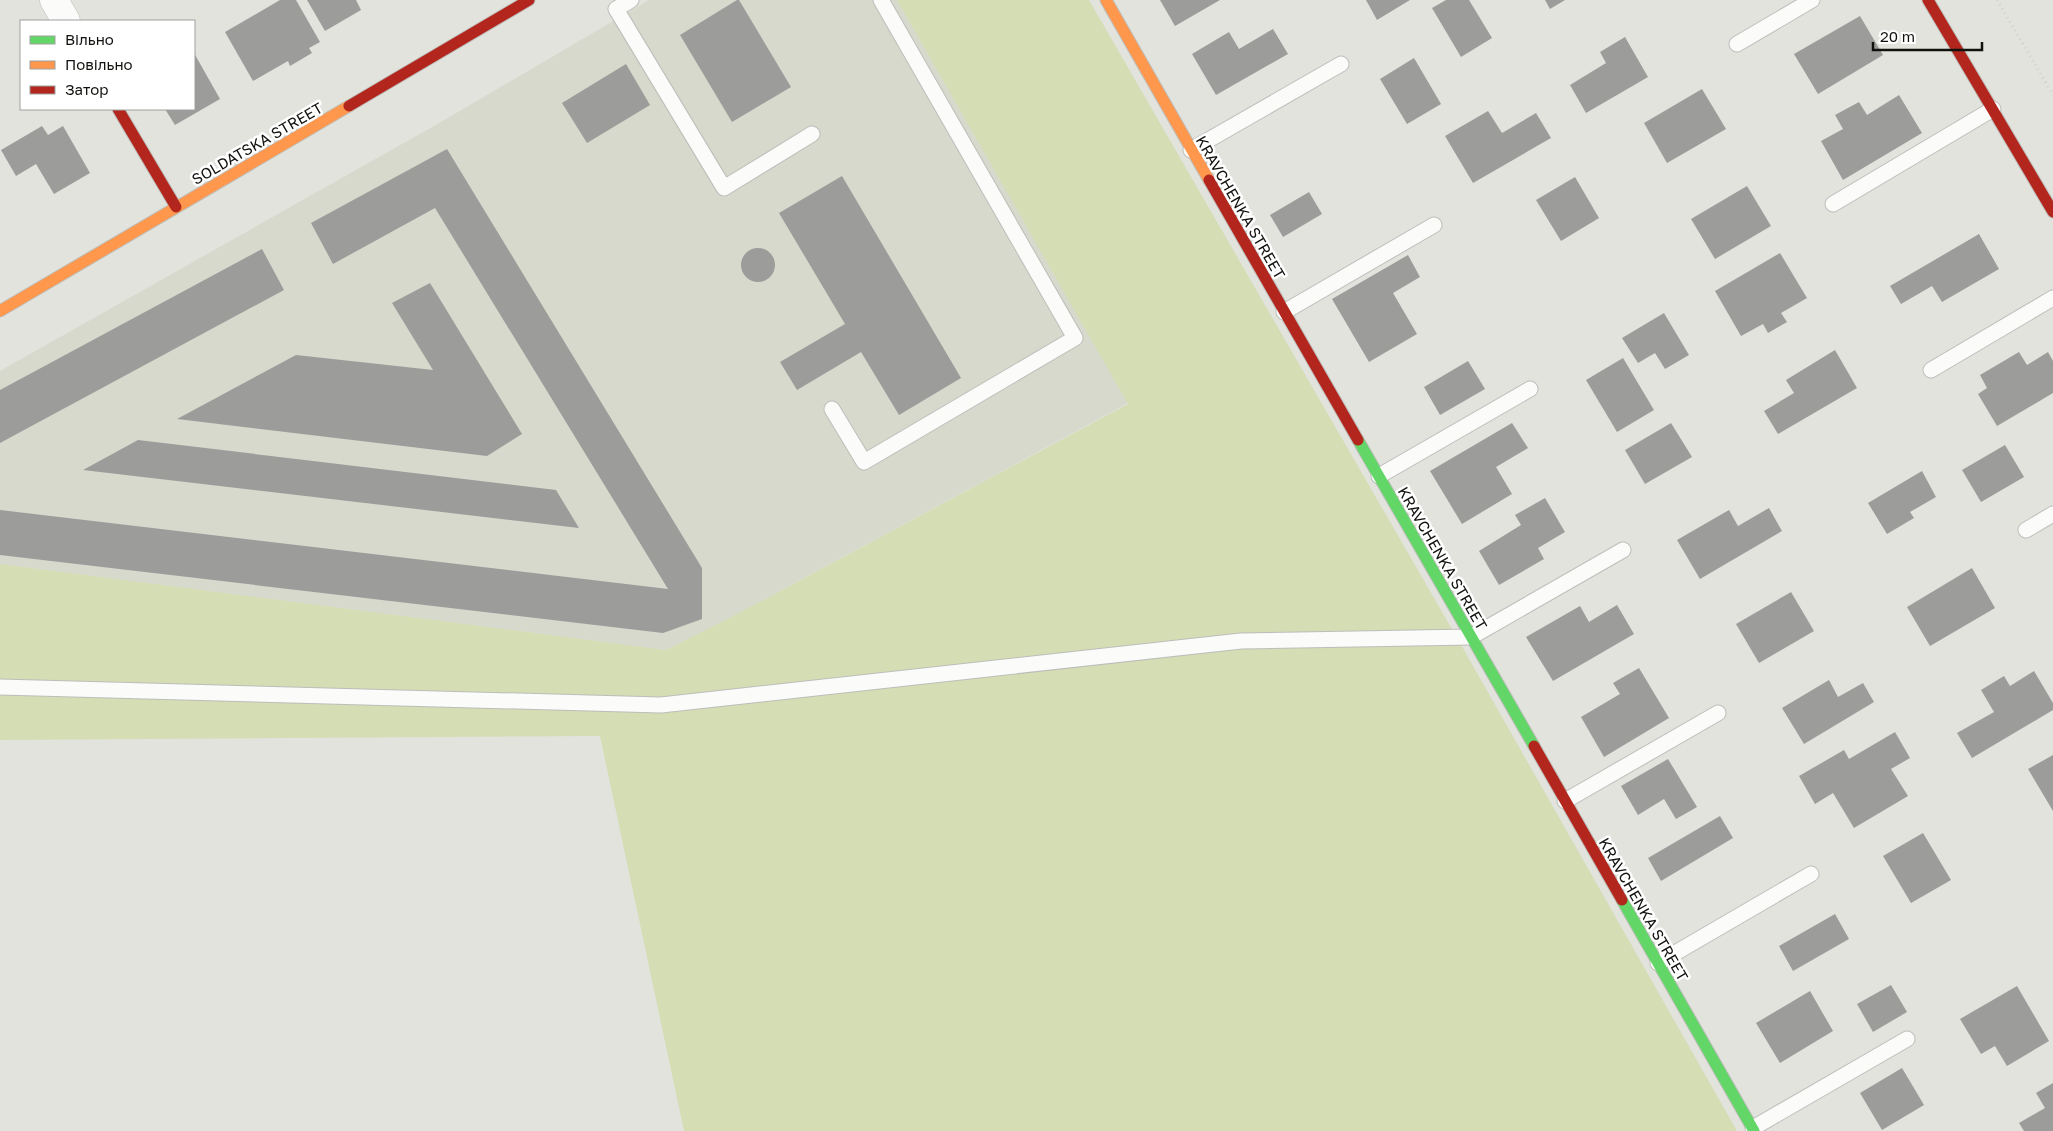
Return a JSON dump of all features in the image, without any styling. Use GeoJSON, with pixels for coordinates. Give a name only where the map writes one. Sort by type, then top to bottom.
{"type":"FeatureCollection","features":[{"type":"Feature","properties":{"kind":"street"},"geometry":{"type":"LineString","coordinates":[[54,0],[65,20]]}},
{"type":"Feature","properties":{"kind":"street","name":"SOLDATSKA STREET"},"geometry":{"type":"LineString","coordinates":[[0,311],[529,0]]}},
{"type":"Feature","properties":{"kind":"street","name":"KRAVCHENKA STREET"},"geometry":{"type":"LineString","coordinates":[[1106,0],[1753,1130]]}},
{"type":"Feature","properties":{"kind":"street"},"geometry":{"type":"LineString","coordinates":[[1935,2],[1993,109],[2053,212]]}},
{"type":"Feature","properties":{"kind":"street"},"geometry":{"type":"LineString","coordinates":[[119,110],[176,207]]}},
{"type":"Feature","properties":{"kind":"lane"},"geometry":{"type":"LineString","coordinates":[[632,0],[616,9],[724,188],[812,134]]}},
{"type":"Feature","properties":{"kind":"lane"},"geometry":{"type":"LineString","coordinates":[[832,409],[864,462],[1075,338],[881,0]]}},
{"type":"Feature","properties":{"kind":"lane"},"geometry":{"type":"LineString","coordinates":[[1738,44],[1812,0]]}},
{"type":"Feature","properties":{"kind":"lane"},"geometry":{"type":"LineString","coordinates":[[1191,150],[1341,64]]}},
{"type":"Feature","properties":{"kind":"lane"},"geometry":{"type":"LineString","coordinates":[[1833,204],[1993,109]]}},
{"type":"Feature","properties":{"kind":"lane"},"geometry":{"type":"LineString","coordinates":[[1284,312],[1434,225]]}},
{"type":"Feature","properties":{"kind":"lane"},"geometry":{"type":"LineString","coordinates":[[1931,370],[2053,298]]}},
{"type":"Feature","properties":{"kind":"lane"},"geometry":{"type":"LineString","coordinates":[[1379,476],[1530,389]]}},
{"type":"Feature","properties":{"kind":"lane"},"geometry":{"type":"LineString","coordinates":[[2026,530],[2053,514]]}},
{"type":"Feature","properties":{"kind":"lane"},"geometry":{"type":"LineString","coordinates":[[0,687],[661,705],[1242,641],[1471,637],[1623,550]]}},
{"type":"Feature","properties":{"kind":"lane"},"geometry":{"type":"LineString","coordinates":[[1565,801],[1718,713]]}},
{"type":"Feature","properties":{"kind":"lane"},"geometry":{"type":"LineString","coordinates":[[1658,963],[1811,874]]}},
{"type":"Feature","properties":{"kind":"lane"},"geometry":{"type":"LineString","coordinates":[[1753,1130],[1907,1039]]}},
{"type":"Feature","properties":{"kind":"path"},"geometry":{"type":"LineString","coordinates":[[1997,0],[2053,95]]}},
{"type":"Feature","properties":{"kind":"shaded area"},"geometry":{"type":"Polygon","coordinates":[[[649,0],[897,0],[1128,403],[739,613],[666,650],[0,564],[0,371],[441,122],[649,0]]]}},
{"type":"Feature","properties":{"kind":"green space"},"geometry":{"type":"Polygon","coordinates":[[[897,0],[1089,0],[1464,650],[1737,1131],[684,1131],[600,736],[0,740],[0,564],[666,650],[739,613],[1128,404],[897,0]]]}},
{"type":"Feature","properties":{"kind":"building"},"geometry":{"type":"Polygon","coordinates":[[[280,0],[296,0],[320,42],[309,48],[312,53],[290,66],[288,61],[253,81],[225,32],[280,0]]]}},
{"type":"Feature","properties":{"kind":"building"},"geometry":{"type":"Polygon","coordinates":[[[307,0],[356,0],[361,10],[325,31],[307,0]]]}},
{"type":"Feature","properties":{"kind":"building"},"geometry":{"type":"Polygon","coordinates":[[[739,0],[791,87],[732,122],[680,35],[739,0]]]}},
{"type":"Feature","properties":{"kind":"building"},"geometry":{"type":"Polygon","coordinates":[[[1160,0],[1220,0],[1175,26],[1160,0]]]}},
{"type":"Feature","properties":{"kind":"building"},"geometry":{"type":"Polygon","coordinates":[[[1366,0],[1410,0],[1377,20],[1366,0]]]}},
{"type":"Feature","properties":{"kind":"building"},"geometry":{"type":"Polygon","coordinates":[[[1446,0],[1469,0],[1492,38],[1461,57],[1432,8],[1446,0]]]}},
{"type":"Feature","properties":{"kind":"building"},"geometry":{"type":"Polygon","coordinates":[[[1545,0],[1565,0],[1550,9],[1545,0]]]}},
{"type":"Feature","properties":{"kind":"building"},"geometry":{"type":"Polygon","coordinates":[[[1860,16],[1883,55],[1818,94],[1794,54],[1860,16]]]}},
{"type":"Feature","properties":{"kind":"building"},"geometry":{"type":"Polygon","coordinates":[[[1273,29],[1288,54],[1216,95],[1192,54],[1229,32],[1239,49],[1273,29]]]}},
{"type":"Feature","properties":{"kind":"building"},"geometry":{"type":"Polygon","coordinates":[[[1625,37],[1648,77],[1586,113],[1570,85],[1606,63],[1600,52],[1625,37]]]}},
{"type":"Feature","properties":{"kind":"building"},"geometry":{"type":"Polygon","coordinates":[[[195,55],[220,99],[175,125],[166,110],[195,110],[195,55]]]}},
{"type":"Feature","properties":{"kind":"building"},"geometry":{"type":"Polygon","coordinates":[[[1414,58],[1441,104],[1407,124],[1380,79],[1414,58]]]}},
{"type":"Feature","properties":{"kind":"building"},"geometry":{"type":"Polygon","coordinates":[[[626,64],[650,105],[587,143],[562,103],[626,64]]]}},
{"type":"Feature","properties":{"kind":"building"},"geometry":{"type":"Polygon","coordinates":[[[1702,89],[1726,129],[1667,163],[1644,123],[1702,89]]]}},
{"type":"Feature","properties":{"kind":"building"},"geometry":{"type":"Polygon","coordinates":[[[1899,95],[1922,133],[1843,180],[1821,141],[1843,129],[1835,115],[1859,102],[1867,115],[1899,95]]]}},
{"type":"Feature","properties":{"kind":"building"},"geometry":{"type":"Polygon","coordinates":[[[1488,111],[1502,133],[1536,113],[1551,138],[1473,183],[1445,136],[1488,111]]]}},
{"type":"Feature","properties":{"kind":"building"},"geometry":{"type":"Polygon","coordinates":[[[42,126],[48,135],[63,126],[90,173],[54,194],[36,164],[16,176],[1,150],[42,126]]]}},
{"type":"Feature","properties":{"kind":"building"},"geometry":{"type":"Polygon","coordinates":[[[447,149],[702,568],[702,619],[663,633],[0,555],[0,510],[668,589],[435,208],[333,264],[311,223],[447,149]]]}},
{"type":"Feature","properties":{"kind":"building"},"geometry":{"type":"Polygon","coordinates":[[[842,176],[961,378],[899,415],[861,352],[797,390],[780,362],[845,324],[779,213],[842,176]]]}},
{"type":"Feature","properties":{"kind":"building"},"geometry":{"type":"Polygon","coordinates":[[[1575,177],[1599,218],[1561,241],[1536,200],[1575,177]]]}},
{"type":"Feature","properties":{"kind":"building"},"geometry":{"type":"Polygon","coordinates":[[[1747,186],[1771,226],[1715,259],[1691,219],[1747,186]]]}},
{"type":"Feature","properties":{"kind":"building"},"geometry":{"type":"Polygon","coordinates":[[[1309,192],[1322,214],[1283,237],[1270,215],[1309,192]]]}},
{"type":"Feature","properties":{"kind":"building"},"geometry":{"type":"Polygon","coordinates":[[[1979,234],[1999,269],[1942,302],[1932,286],[1901,304],[1890,286],[1979,234]]]}},
{"type":"Feature","properties":{"kind":"building"},"geometry":{"type":"Polygon","coordinates":[[[758,248],[770,253],[775,265],[770,277],[758,282],[746,277],[741,265],[746,253],[758,248]]]}},
{"type":"Feature","properties":{"kind":"building"},"geometry":{"type":"Polygon","coordinates":[[[262,249],[284,290],[0,443],[0,390],[262,249]]]}},
{"type":"Feature","properties":{"kind":"building"},"geometry":{"type":"Polygon","coordinates":[[[1780,253],[1807,298],[1781,313],[1787,322],[1768,333],[1763,324],[1741,336],[1715,291],[1780,253]]]}},
{"type":"Feature","properties":{"kind":"building"},"geometry":{"type":"Polygon","coordinates":[[[1408,255],[1420,277],[1393,293],[1417,334],[1369,362],[1332,299],[1408,255]]]}},
{"type":"Feature","properties":{"kind":"building"},"geometry":{"type":"Polygon","coordinates":[[[430,283],[522,434],[487,456],[177,419],[296,355],[433,370],[392,303],[430,283]]]}},
{"type":"Feature","properties":{"kind":"building"},"geometry":{"type":"Polygon","coordinates":[[[1664,313],[1689,355],[1665,369],[1655,353],[1638,363],[1622,338],[1664,313]]]}},
{"type":"Feature","properties":{"kind":"building"},"geometry":{"type":"Polygon","coordinates":[[[1835,350],[1857,388],[1778,434],[1764,411],[1794,393],[1786,380],[1835,350]]]}},
{"type":"Feature","properties":{"kind":"building"},"geometry":{"type":"Polygon","coordinates":[[[2019,352],[2027,365],[2048,352],[2053,361],[2053,393],[1997,426],[1978,394],[1987,388],[1980,375],[2019,352]]]}},
{"type":"Feature","properties":{"kind":"building"},"geometry":{"type":"Polygon","coordinates":[[[1623,358],[1654,410],[1617,432],[1586,380],[1623,358]]]}},
{"type":"Feature","properties":{"kind":"building"},"geometry":{"type":"Polygon","coordinates":[[[1468,361],[1485,389],[1440,415],[1424,387],[1468,361]]]}},
{"type":"Feature","properties":{"kind":"building"},"geometry":{"type":"Polygon","coordinates":[[[1512,423],[1528,448],[1496,467],[1512,494],[1462,524],[1430,471],[1512,423]]]}},
{"type":"Feature","properties":{"kind":"building"},"geometry":{"type":"Polygon","coordinates":[[[1671,423],[1692,457],[1645,484],[1625,450],[1671,423]]]}},
{"type":"Feature","properties":{"kind":"building"},"geometry":{"type":"Polygon","coordinates":[[[138,440],[556,490],[579,528],[83,470],[138,440]]]}},
{"type":"Feature","properties":{"kind":"building"},"geometry":{"type":"Polygon","coordinates":[[[2005,445],[2024,477],[1981,502],[1962,470],[2005,445]]]}},
{"type":"Feature","properties":{"kind":"building"},"geometry":{"type":"Polygon","coordinates":[[[1922,471],[1936,497],[1910,512],[1914,518],[1887,534],[1868,503],[1922,471]]]}},
{"type":"Feature","properties":{"kind":"building"},"geometry":{"type":"Polygon","coordinates":[[[1545,498],[1565,532],[1538,548],[1544,559],[1499,585],[1479,551],[1521,525],[1515,515],[1545,498]]]}},
{"type":"Feature","properties":{"kind":"building"},"geometry":{"type":"Polygon","coordinates":[[[1769,508],[1782,531],[1700,579],[1677,540],[1729,510],[1738,526],[1769,508]]]}},
{"type":"Feature","properties":{"kind":"building"},"geometry":{"type":"Polygon","coordinates":[[[1972,568],[1995,608],[1930,646],[1907,607],[1972,568]]]}},
{"type":"Feature","properties":{"kind":"building"},"geometry":{"type":"Polygon","coordinates":[[[1791,592],[1814,631],[1759,663],[1736,624],[1791,592]]]}},
{"type":"Feature","properties":{"kind":"building"},"geometry":{"type":"Polygon","coordinates":[[[1617,605],[1634,634],[1553,681],[1526,637],[1580,606],[1589,622],[1617,605]]]}},
{"type":"Feature","properties":{"kind":"building"},"geometry":{"type":"Polygon","coordinates":[[[1639,668],[1669,718],[1604,757],[1581,717],[1620,694],[1613,683],[1639,668]]]}},
{"type":"Feature","properties":{"kind":"building"},"geometry":{"type":"Polygon","coordinates":[[[2034,671],[2053,703],[2053,710],[1972,758],[1957,733],[1994,712],[1981,690],[2004,676],[2010,686],[2034,671]]]}},
{"type":"Feature","properties":{"kind":"building"},"geometry":{"type":"Polygon","coordinates":[[[1829,680],[1838,697],[1863,683],[1874,702],[1804,744],[1782,708],[1829,680]]]}},
{"type":"Feature","properties":{"kind":"building"},"geometry":{"type":"Polygon","coordinates":[[[1895,732],[1910,758],[1891,769],[1908,796],[1854,828],[1833,793],[1815,804],[1799,776],[1844,750],[1849,759],[1895,732]]]}},
{"type":"Feature","properties":{"kind":"building"},"geometry":{"type":"Polygon","coordinates":[[[2053,755],[2053,811],[2028,769],[2053,755]]]}},
{"type":"Feature","properties":{"kind":"building"},"geometry":{"type":"Polygon","coordinates":[[[1668,759],[1697,807],[1676,819],[1664,799],[1638,815],[1621,786],[1668,759]]]}},
{"type":"Feature","properties":{"kind":"building"},"geometry":{"type":"Polygon","coordinates":[[[1720,816],[1733,838],[1661,881],[1648,858],[1720,816]]]}},
{"type":"Feature","properties":{"kind":"building"},"geometry":{"type":"Polygon","coordinates":[[[1923,833],[1951,880],[1911,903],[1883,856],[1923,833]]]}},
{"type":"Feature","properties":{"kind":"building"},"geometry":{"type":"Polygon","coordinates":[[[1835,914],[1849,939],[1793,971],[1779,946],[1835,914]]]}},
{"type":"Feature","properties":{"kind":"building"},"geometry":{"type":"Polygon","coordinates":[[[1891,985],[1907,1012],[1873,1032],[1857,1004],[1891,985]]]}},
{"type":"Feature","properties":{"kind":"building"},"geometry":{"type":"Polygon","coordinates":[[[2017,986],[2049,1041],[2007,1066],[1995,1046],[1981,1054],[1960,1019],[2017,986]]]}},
{"type":"Feature","properties":{"kind":"building"},"geometry":{"type":"Polygon","coordinates":[[[1810,991],[1833,1031],[1780,1063],[1756,1023],[1810,991]]]}},
{"type":"Feature","properties":{"kind":"building"},"geometry":{"type":"Polygon","coordinates":[[[1902,1068],[1924,1105],[1882,1130],[1860,1093],[1902,1068]]]}},
{"type":"Feature","properties":{"kind":"building"},"geometry":{"type":"Polygon","coordinates":[[[2053,1083],[2053,1131],[2024,1131],[2019,1123],[2045,1108],[2036,1093],[2053,1083]]]}},
{"type":"Feature","properties":{"kind":"traffic: fast"},"geometry":{"type":"LineString","coordinates":[[1358,440],[1534,746]]}},
{"type":"Feature","properties":{"kind":"traffic: fast"},"geometry":{"type":"LineString","coordinates":[[1622,900],[1754,1131]]}},
{"type":"Feature","properties":{"kind":"traffic: slow"},"geometry":{"type":"LineString","coordinates":[[1106,0],[1209,180]]}},
{"type":"Feature","properties":{"kind":"traffic: slow"},"geometry":{"type":"LineString","coordinates":[[0,311],[349,106]]}},
{"type":"Feature","properties":{"kind":"traffic: jam"},"geometry":{"type":"LineString","coordinates":[[349,106],[529,0]]}},
{"type":"Feature","properties":{"kind":"traffic: jam"},"geometry":{"type":"LineString","coordinates":[[1928,0],[2053,212]]}},
{"type":"Feature","properties":{"kind":"traffic: jam"},"geometry":{"type":"LineString","coordinates":[[119,110],[176,207]]}},
{"type":"Feature","properties":{"kind":"traffic: jam"},"geometry":{"type":"LineString","coordinates":[[1209,180],[1358,440]]}},
{"type":"Feature","properties":{"kind":"traffic: jam"},"geometry":{"type":"LineString","coordinates":[[1534,746],[1622,900]]}}]}
